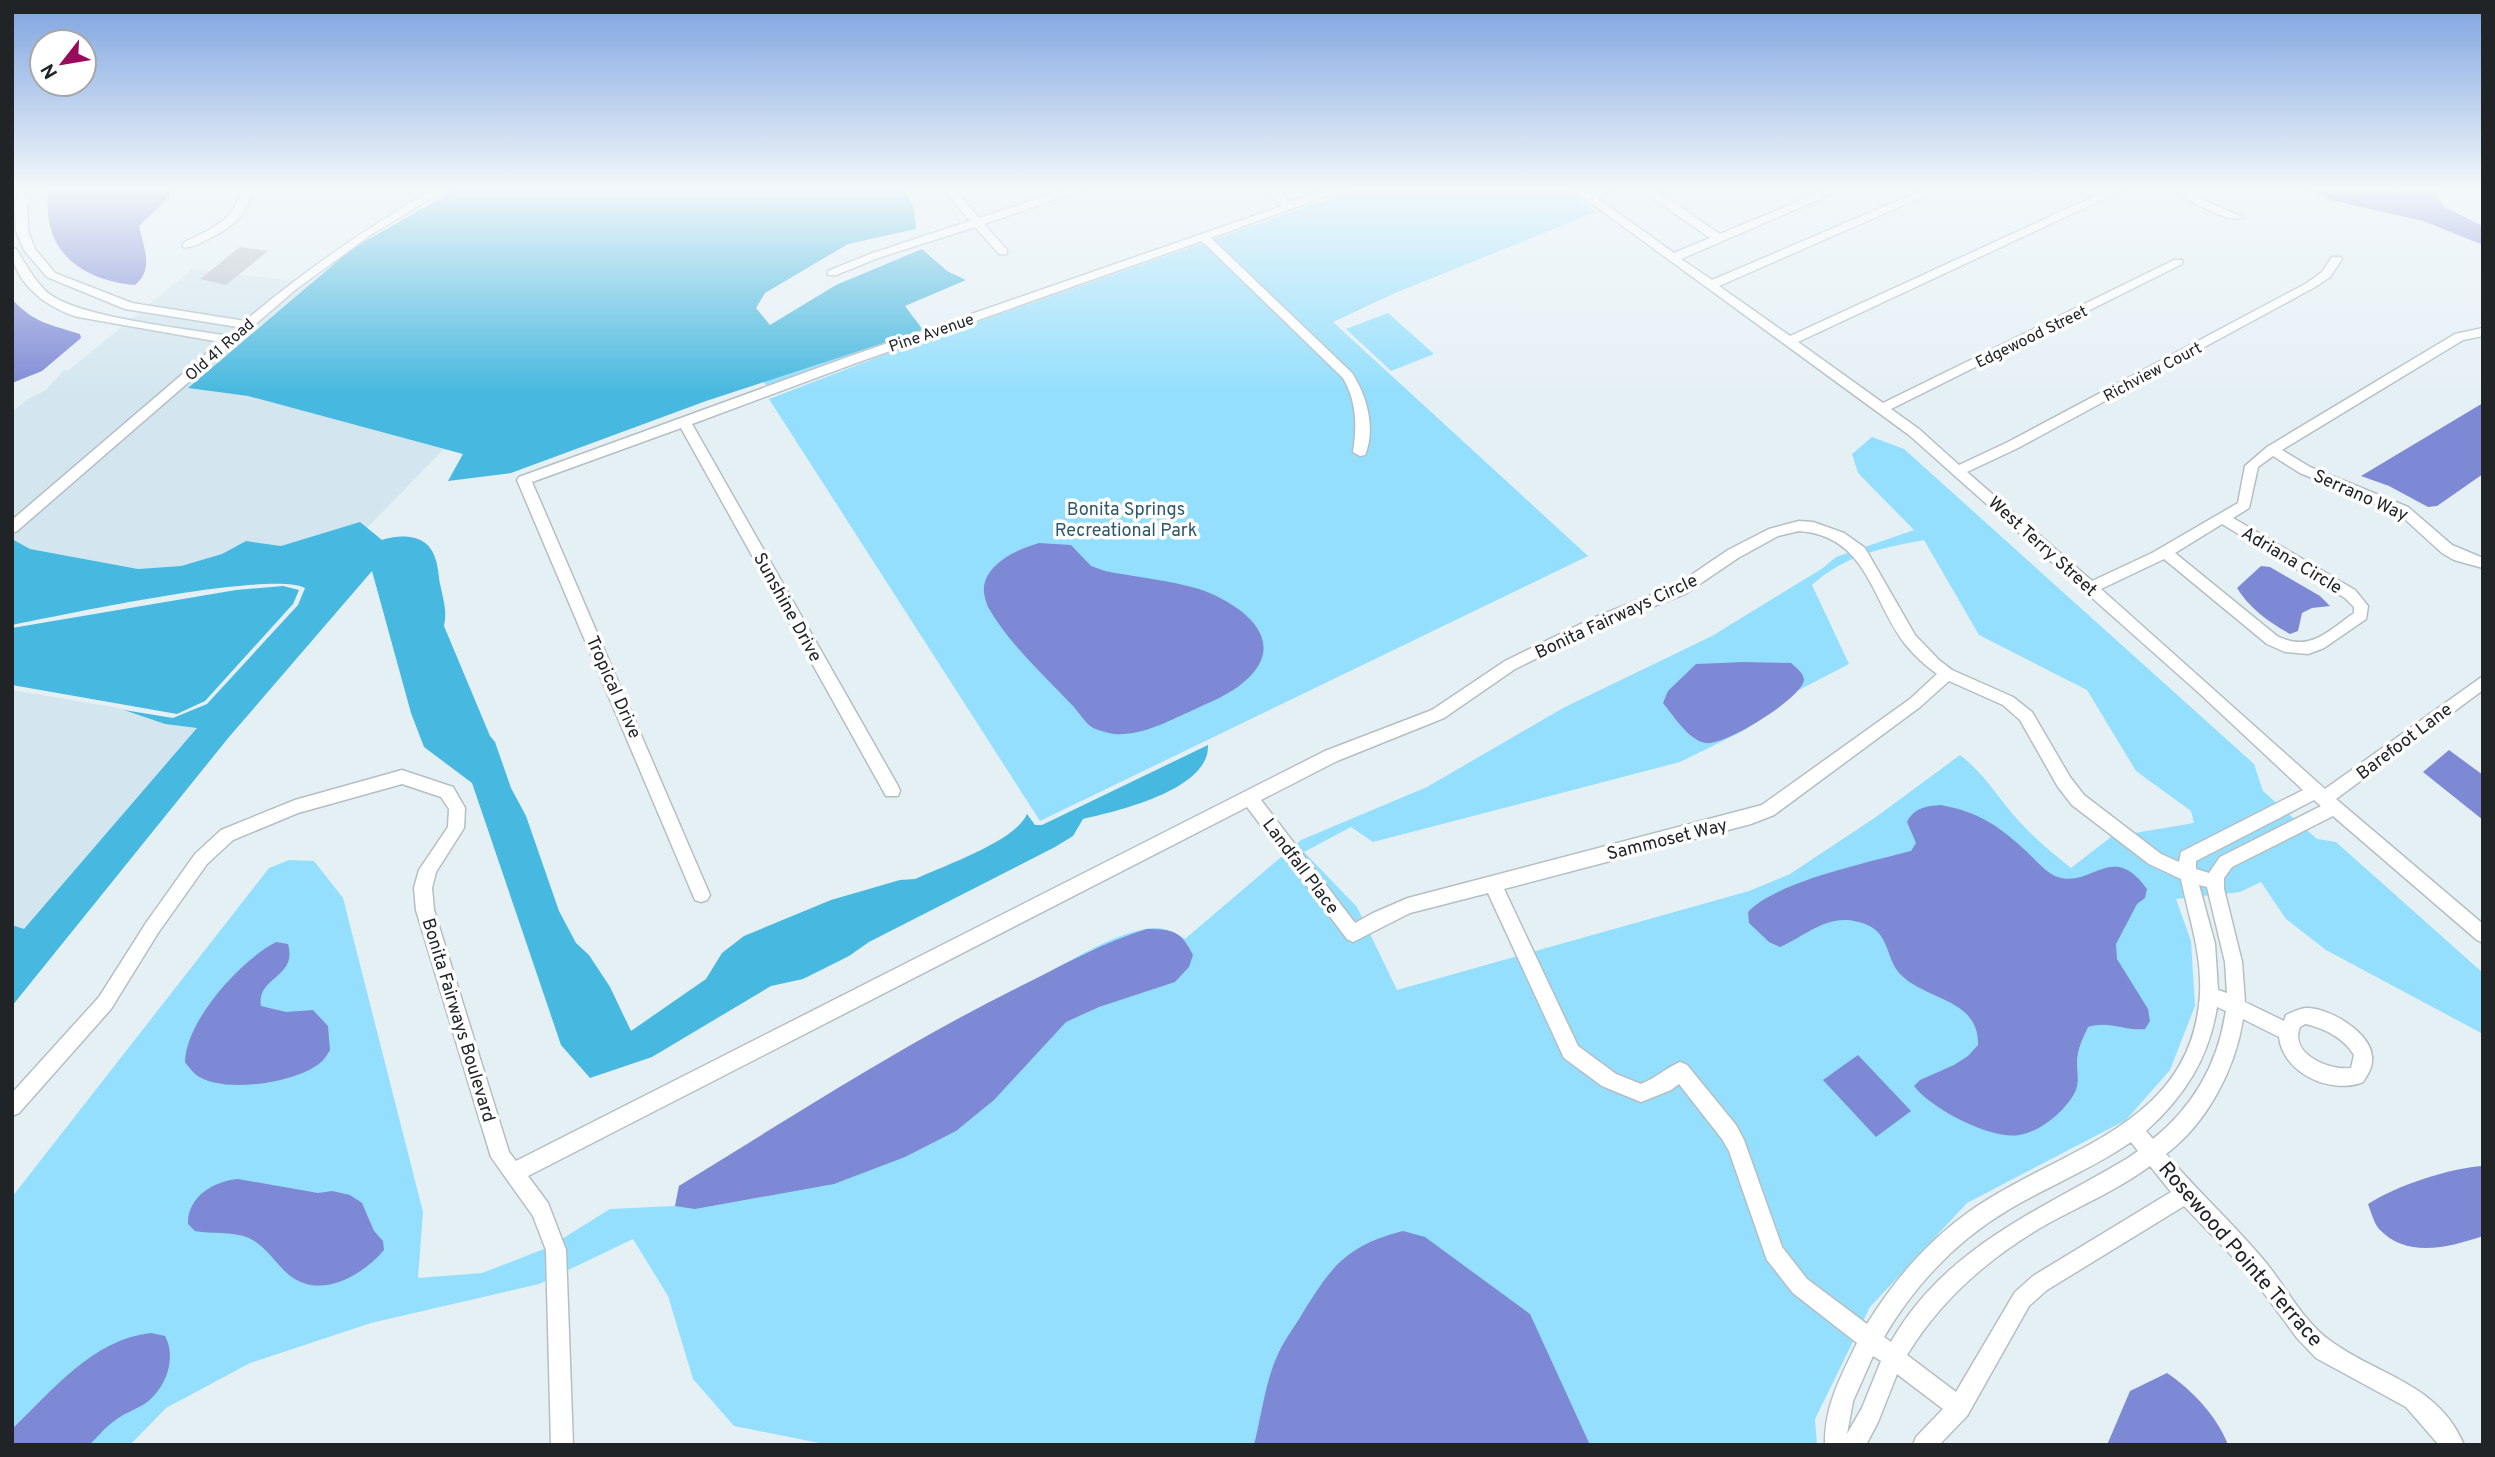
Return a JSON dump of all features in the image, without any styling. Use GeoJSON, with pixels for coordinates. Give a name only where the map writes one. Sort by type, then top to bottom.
{"type":"FeatureCollection","features":[{"type":"Feature","properties":{"kind":"street"},"geometry":{"type":"LineString","coordinates":[[16,257],[46,298],[68,309],[229,340]]}},
{"type":"Feature","properties":{"kind":"street"},"geometry":{"type":"LineString","coordinates":[[36,257],[51,275],[129,306],[247,325]]}},
{"type":"Feature","properties":{"kind":"street","name":"Old 41 Road"},"geometry":{"type":"LineString","coordinates":[[12,528],[229,340],[332,257]]}},
{"type":"Feature","properties":{"kind":"street"},"geometry":{"type":"LineString","coordinates":[[832,273],[878,257]]}},
{"type":"Feature","properties":{"kind":"street","name":"Pine Avenue"},"geometry":{"type":"LineString","coordinates":[[524,480],[852,360],[1148,257]]}},
{"type":"Feature","properties":{"kind":"street"},"geometry":{"type":"LineString","coordinates":[[1226,257],[1340,367],[1354,385],[1363,414],[1360,452]]}},
{"type":"Feature","properties":{"kind":"street"},"geometry":{"type":"LineString","coordinates":[[1711,285],[1776,257]]}},
{"type":"Feature","properties":{"kind":"street"},"geometry":{"type":"LineString","coordinates":[[1790,341],[1972,257]]}},
{"type":"Feature","properties":{"kind":"street","name":"West Terry Street"},"geometry":{"type":"LineString","coordinates":[[1673,258],[1884,408],[2091,588],[2325,799],[2483,935]]}},
{"type":"Feature","properties":{"kind":"street","name":"Richview Court"},"geometry":{"type":"LineString","coordinates":[[1958,471],[2013,445],[2311,285],[2333,268],[2336,259]]}},
{"type":"Feature","properties":{"kind":"street","name":"Edgewood Street"},"geometry":{"type":"LineString","coordinates":[[1884,408],[2178,262]]}},
{"type":"Feature","properties":{"kind":"street"},"geometry":{"type":"LineString","coordinates":[[46,298],[75,284]]}},
{"type":"Feature","properties":{"kind":"street"},"geometry":{"type":"LineString","coordinates":[[68,309],[97,295]]}},
{"type":"Feature","properties":{"kind":"street"},"geometry":{"type":"LineString","coordinates":[[2091,588],[2165,552],[2244,505],[2252,466],[2272,450],[2459,337],[2482,334]]}},
{"type":"Feature","properties":{"kind":"street","name":"Sunshine Drive"},"geometry":{"type":"LineString","coordinates":[[685,423],[892,791]]}},
{"type":"Feature","properties":{"kind":"street","name":"Serrano Way"},"geometry":{"type":"LineString","coordinates":[[2272,450],[2305,470],[2403,510],[2447,549],[2459,556],[2483,563]]}},
{"type":"Feature","properties":{"kind":"street","name":"Tropical Drive"},"geometry":{"type":"LineString","coordinates":[[524,480],[701,895]]}},
{"type":"Feature","properties":{"kind":"street","name":"Adriana Circle"},"geometry":{"type":"LineString","coordinates":[[2165,552],[2272,639],[2292,650],[2309,649],[2361,615],[2361,606],[2350,594],[2222,518]]}},
{"type":"Feature","properties":{"kind":"street","name":"Bonita Fairways Circle"},"geometry":{"type":"LineString","coordinates":[[514,1173],[1331,756],[1438,714],[1507,667],[1598,622],[1679,590],[1752,542],[1786,527],[1827,530],[1851,543],[1866,561],[1910,639],[1921,652],[1947,674],[2008,701],[2026,716],[2064,782],[2078,800],[2155,859],[2186,874],[2215,882]]}},
{"type":"Feature","properties":{"kind":"street","name":"Sammoset Way"},"geometry":{"type":"LineString","coordinates":[[1353,934],[1393,911],[1751,817],[1768,810],[1915,703],[1947,674]]}},
{"type":"Feature","properties":{"kind":"street","name":"Barefoot Lane"},"geometry":{"type":"LineString","coordinates":[[2325,799],[2479,690]]}},
{"type":"Feature","properties":{"kind":"street","name":"Bonita Fairways Boulevard"},"geometry":{"type":"LineString","coordinates":[[12,1107],[105,1003],[152,928],[201,859],[227,835],[295,807],[402,777],[447,792],[457,808],[456,828],[428,870],[423,888],[425,910],[502,1157],[541,1210],[556,1250],[562,1445]]}},
{"type":"Feature","properties":{"kind":"street","name":"Landfall Place"},"geometry":{"type":"LineString","coordinates":[[1250,798],[1353,934]]}},
{"type":"Feature","properties":{"kind":"street"},"geometry":{"type":"LineString","coordinates":[[1836,1445],[1835,1418],[1870,1339],[1917,1274],[1967,1227],[1997,1206],[2094,1157],[2134,1131],[2148,1119],[2185,1074],[2201,1040],[2208,1012],[2210,972],[2203,927],[2186,874],[2187,857],[2325,799]]}},
{"type":"Feature","properties":{"kind":"street"},"geometry":{"type":"LineString","coordinates":[[1852,1445],[1868,1421],[1894,1358],[1949,1286],[2018,1228],[2099,1188],[2153,1154],[2185,1123],[2212,1086],[2229,1045],[2236,1008],[2231,946],[2215,877],[2226,862],[2325,799]]}},
{"type":"Feature","properties":{"kind":"street"},"geometry":{"type":"LineString","coordinates":[[1493,884],[1571,1052],[1609,1080],[1641,1093],[1664,1084],[1681,1071],[1703,1097],[1737,1147],[1774,1253],[1800,1286],[1959,1408]]}},
{"type":"Feature","properties":{"kind":"street"},"geometry":{"type":"LineString","coordinates":[[2208,995],[2288,1032]]}},
{"type":"Feature","properties":{"kind":"street","name":"Rosewood Pointe Terrace"},"geometry":{"type":"LineString","coordinates":[[2134,1131],[2186,1194],[2259,1270],[2304,1331],[2324,1350],[2414,1399],[2434,1419],[2453,1445]]}},
{"type":"Feature","properties":{"kind":"street"},"geometry":{"type":"LineString","coordinates":[[1924,1445],[1959,1408],[2022,1299],[2040,1283],[2186,1194]]}},
{"type":"Feature","properties":{"kind":"shaded area"},"geometry":{"type":"Polygon","coordinates":[[[146,257],[145,272],[135,285],[115,282],[81,268],[68,258],[146,257]]]}},
{"type":"Feature","properties":{"kind":"shaded area"},"geometry":{"type":"Polygon","coordinates":[[[342,257],[826,257],[765,293],[756,308],[770,325],[836,285],[903,257],[931,257],[947,271],[966,280],[905,306],[923,330],[706,401],[511,473],[448,481],[463,454],[248,396],[188,388],[342,257]]]}},
{"type":"Feature","properties":{"kind":"shaded area"},"geometry":{"type":"Polygon","coordinates":[[[192,269],[294,281],[12,523],[12,412],[28,399],[46,390],[65,369],[68,371],[192,269]]]}},
{"type":"Feature","properties":{"kind":"shaded area"},"geometry":{"type":"Polygon","coordinates":[[[303,282],[312,283],[189,388],[248,396],[444,449],[367,528],[359,523],[281,546],[246,541],[222,554],[181,566],[138,569],[30,549],[12,539],[12,534],[303,282]]]}},
{"type":"Feature","properties":{"kind":"shaded area"},"geometry":{"type":"Polygon","coordinates":[[[12,299],[35,318],[80,334],[81,338],[42,371],[12,383],[12,299]]]}},
{"type":"Feature","properties":{"kind":"shaded area"},"geometry":{"type":"Polygon","coordinates":[[[2483,403],[2483,474],[2437,506],[2428,507],[2389,486],[2361,476],[2483,403]]]}},
{"type":"Feature","properties":{"kind":"shaded area"},"geometry":{"type":"Polygon","coordinates":[[[360,522],[382,540],[397,537],[419,539],[434,555],[445,607],[444,626],[490,736],[495,742],[511,788],[526,816],[559,911],[576,943],[589,955],[610,987],[631,1031],[706,979],[722,953],[744,936],[831,900],[900,880],[915,879],[994,843],[1009,834],[1027,814],[1035,825],[1042,825],[1208,745],[1205,761],[1178,786],[1138,804],[1083,819],[1073,836],[1055,847],[869,942],[849,956],[803,979],[771,986],[652,1057],[590,1078],[561,1045],[472,783],[424,747],[411,713],[372,571],[229,737],[12,1006],[12,925],[24,929],[197,728],[165,724],[124,710],[173,718],[207,704],[298,605],[305,588],[284,584],[210,589],[12,625],[12,539],[30,549],[138,569],[181,566],[222,554],[246,541],[281,546],[360,522]]]}},
{"type":"Feature","properties":{"kind":"shaded area"},"geometry":{"type":"Polygon","coordinates":[[[1039,543],[1071,545],[1091,566],[1105,571],[1188,586],[1215,595],[1244,613],[1255,625],[1262,638],[1263,651],[1258,666],[1245,681],[1232,690],[1153,728],[1134,733],[1112,734],[1093,728],[1016,646],[988,607],[984,589],[986,578],[991,571],[1013,553],[1039,543]]]}},
{"type":"Feature","properties":{"kind":"shaded area"},"geometry":{"type":"Polygon","coordinates":[[[2261,566],[2270,567],[2320,596],[2330,606],[2312,608],[2302,613],[2298,631],[2290,634],[2260,614],[2237,588],[2261,566]]]}},
{"type":"Feature","properties":{"kind":"shaded area"},"geometry":{"type":"Polygon","coordinates":[[[283,586],[299,590],[293,604],[205,701],[177,714],[12,685],[12,628],[236,590],[283,586]]]}},
{"type":"Feature","properties":{"kind":"shaded area"},"geometry":{"type":"Polygon","coordinates":[[[1791,663],[1804,680],[1791,698],[1745,729],[1716,742],[1706,743],[1694,738],[1663,703],[1668,691],[1696,664],[1791,663]]]}},
{"type":"Feature","properties":{"kind":"shaded area"},"geometry":{"type":"Polygon","coordinates":[[[12,690],[124,709],[165,724],[197,728],[24,929],[12,925],[12,690]]]}},
{"type":"Feature","properties":{"kind":"shaded area"},"geometry":{"type":"Polygon","coordinates":[[[2449,750],[2483,775],[2483,820],[2423,772],[2449,750]]]}},
{"type":"Feature","properties":{"kind":"shaded area"},"geometry":{"type":"Polygon","coordinates":[[[1941,805],[1966,811],[1997,827],[2055,876],[2068,879],[2101,869],[2122,868],[2134,875],[2147,889],[2145,898],[2137,904],[2116,944],[2117,959],[2148,1009],[2150,1021],[2145,1029],[2110,1025],[2088,1027],[2078,1053],[2078,1082],[2074,1094],[2051,1120],[2035,1130],[2019,1135],[1993,1133],[1962,1121],[1933,1104],[1914,1086],[1920,1080],[1968,1056],[1978,1045],[1976,1030],[1961,1009],[1923,990],[1900,974],[1877,931],[1859,922],[1837,920],[1780,947],[1769,942],[1749,923],[1748,912],[1779,891],[1824,874],[1911,851],[1916,843],[1907,822],[1910,817],[1921,809],[1941,805]]]}},
{"type":"Feature","properties":{"kind":"shaded area"},"geometry":{"type":"Polygon","coordinates":[[[1147,929],[1175,933],[1193,955],[1189,967],[1175,982],[1099,1007],[1066,1022],[994,1100],[956,1131],[905,1157],[834,1184],[695,1209],[675,1206],[679,1186],[893,1055],[1070,961],[1115,940],[1147,929]]]}},
{"type":"Feature","properties":{"kind":"shaded area"},"geometry":{"type":"Polygon","coordinates":[[[276,942],[288,944],[290,955],[283,971],[261,996],[261,1006],[286,1012],[313,1010],[328,1026],[329,1052],[309,1070],[277,1081],[222,1084],[195,1074],[185,1062],[188,1046],[205,1010],[247,962],[276,942]]]}},
{"type":"Feature","properties":{"kind":"shaded area"},"geometry":{"type":"Polygon","coordinates":[[[1858,1055],[1911,1111],[1876,1137],[1823,1080],[1858,1055]]]}},
{"type":"Feature","properties":{"kind":"shaded area"},"geometry":{"type":"Polygon","coordinates":[[[2483,1166],[2483,1236],[2443,1247],[2416,1247],[2390,1238],[2376,1224],[2368,1204],[2380,1197],[2439,1174],[2483,1166]]]}},
{"type":"Feature","properties":{"kind":"shaded area"},"geometry":{"type":"Polygon","coordinates":[[[238,1179],[318,1193],[332,1191],[350,1195],[362,1203],[374,1231],[383,1241],[384,1250],[364,1268],[340,1282],[314,1285],[289,1275],[249,1238],[236,1234],[195,1231],[188,1224],[189,1214],[197,1198],[211,1187],[238,1179]]]}},
{"type":"Feature","properties":{"kind":"shaded area"},"geometry":{"type":"Polygon","coordinates":[[[1403,1231],[1425,1237],[1530,1314],[1590,1445],[1254,1445],[1268,1382],[1277,1357],[1315,1293],[1344,1258],[1369,1243],[1403,1231]]]}},
{"type":"Feature","properties":{"kind":"shaded area"},"geometry":{"type":"Polygon","coordinates":[[[151,1333],[165,1336],[170,1363],[164,1381],[146,1403],[117,1419],[89,1445],[12,1445],[12,1429],[75,1369],[110,1345],[151,1333]]]}},
{"type":"Feature","properties":{"kind":"shaded area"},"geometry":{"type":"Polygon","coordinates":[[[2167,1373],[2203,1404],[2228,1445],[2107,1445],[2130,1391],[2167,1373]]]}},
{"type":"Feature","properties":{"kind":"green space"},"geometry":{"type":"Polygon","coordinates":[[[1137,257],[1159,257],[893,348],[771,394],[764,382],[1137,257]]]}},
{"type":"Feature","properties":{"kind":"green space","name":"Bonita Springs Recreational Park"},"geometry":{"type":"Polygon","coordinates":[[[1163,257],[1484,257],[1395,293],[1333,322],[1588,556],[1040,821],[769,399],[894,351],[1163,257]]]}},
{"type":"Feature","properties":{"kind":"green space"},"geometry":{"type":"Polygon","coordinates":[[[1388,313],[1434,354],[1391,371],[1346,329],[1388,313]]]}},
{"type":"Feature","properties":{"kind":"green space"},"geometry":{"type":"Polygon","coordinates":[[[1872,437],[1904,449],[2254,764],[2263,791],[2317,839],[2336,842],[2483,973],[2483,1034],[2326,950],[2286,919],[2261,882],[2240,892],[2176,899],[2191,941],[2195,1006],[2170,1070],[2126,1120],[1967,1203],[1870,1307],[1815,1419],[1817,1445],[829,1445],[734,1426],[693,1379],[668,1296],[633,1239],[539,1284],[371,1323],[250,1363],[166,1408],[130,1445],[12,1445],[12,1197],[269,868],[289,860],[314,861],[343,898],[423,1212],[418,1278],[482,1273],[549,1247],[610,1209],[675,1206],[679,1186],[947,1026],[1117,937],[1156,928],[1185,939],[1301,840],[1427,787],[1563,708],[1712,636],[1823,568],[1836,557],[1914,530],[1858,473],[1852,454],[1872,437]],[[1924,540],[1865,554],[1838,566],[1812,585],[1849,664],[1799,690],[1743,731],[1680,762],[1373,842],[1351,827],[1304,852],[1357,907],[1397,990],[1749,891],[1790,874],[1876,817],[1960,755],[1984,778],[2024,827],[2071,868],[2111,837],[2194,823],[2191,811],[2136,771],[2087,690],[1979,635],[1924,540]]]}},
{"type":"Feature","properties":{"kind":"building"},"geometry":{"type":"Polygon","coordinates":[[[228,257],[261,257],[226,285],[200,279],[228,257]]]}}]}
